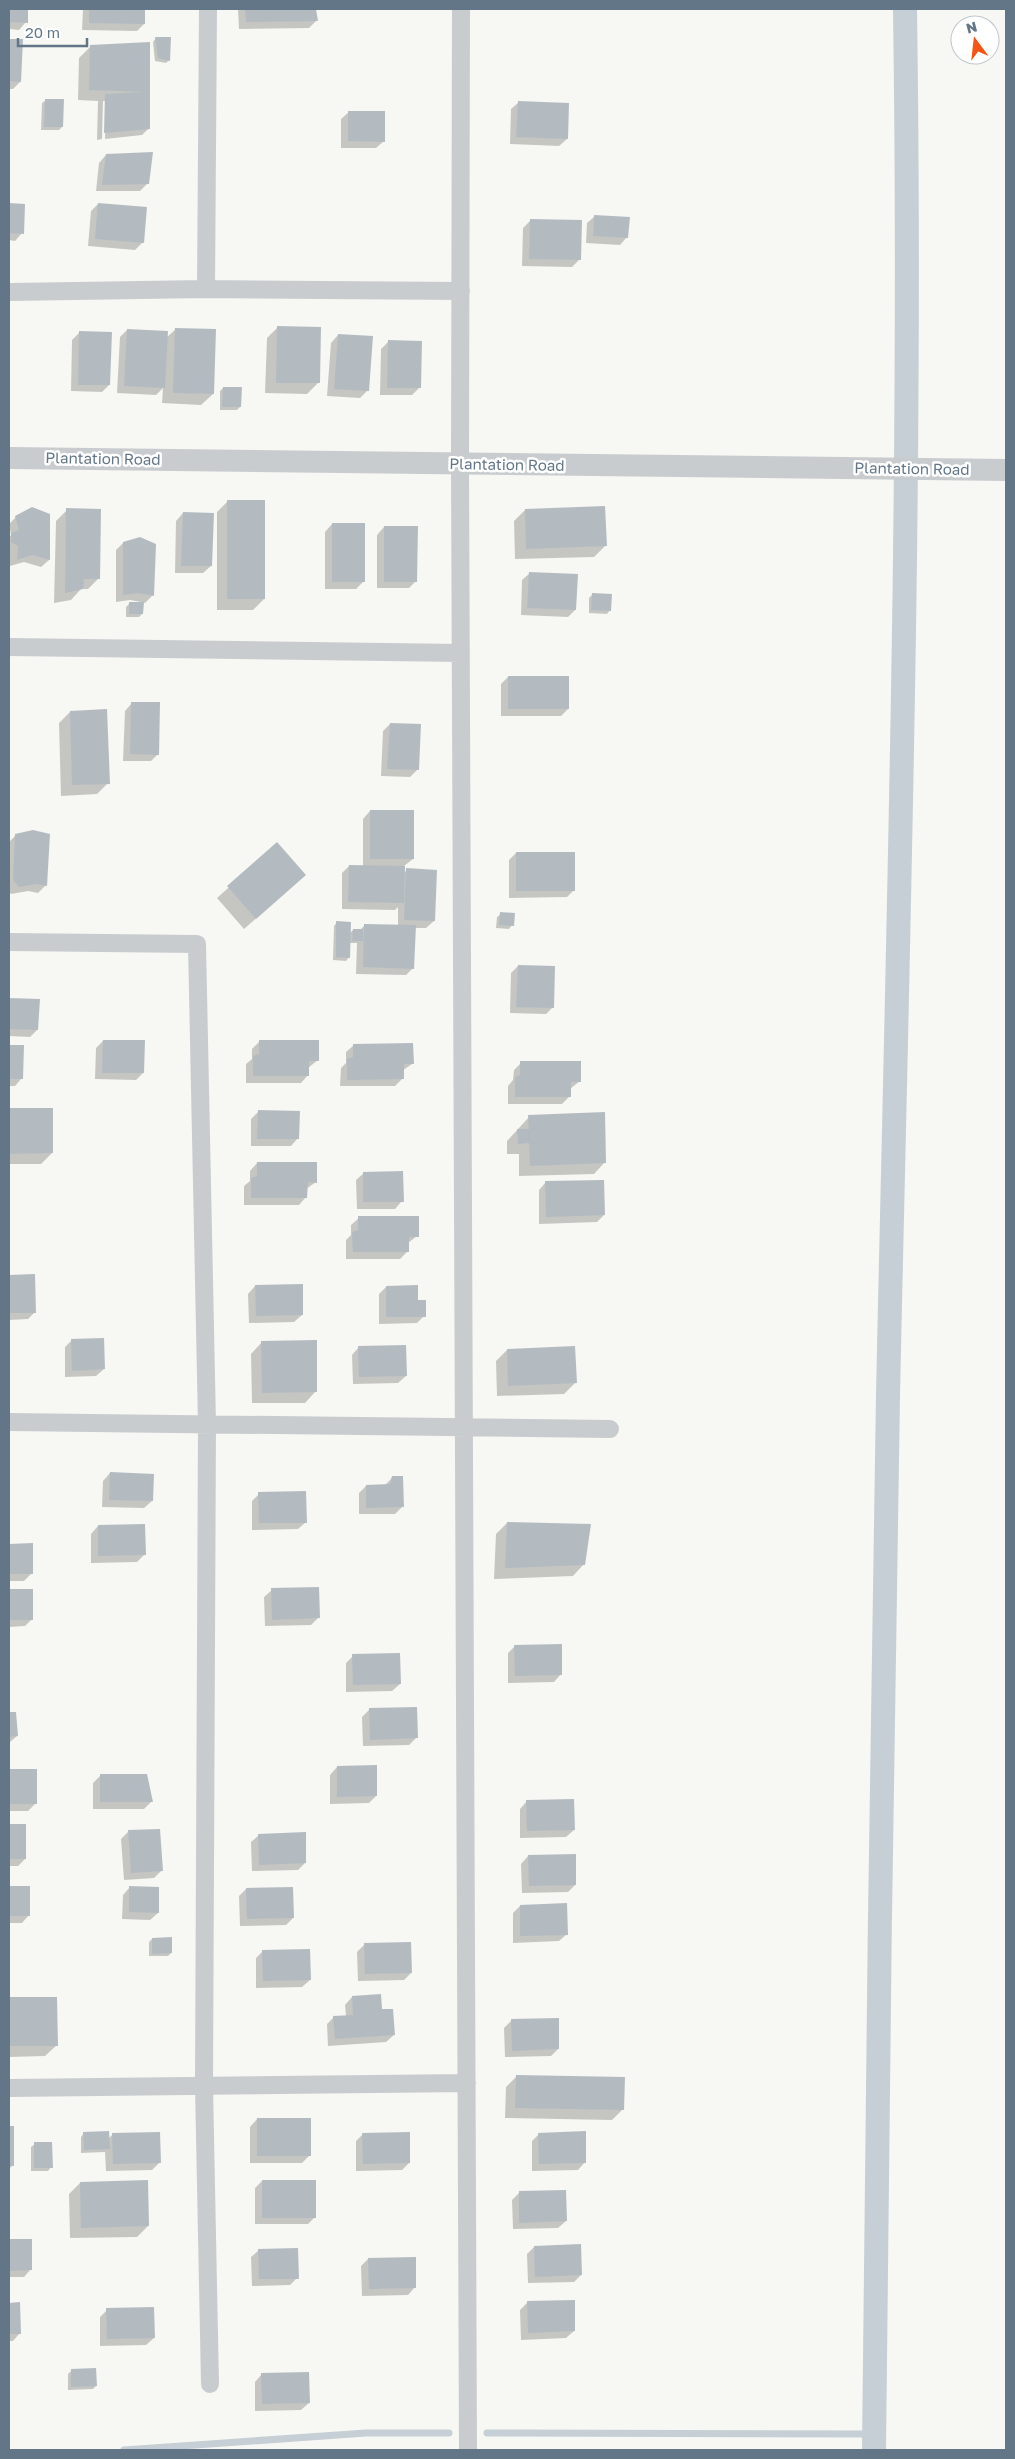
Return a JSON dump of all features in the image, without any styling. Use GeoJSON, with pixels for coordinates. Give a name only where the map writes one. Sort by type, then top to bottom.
{"type":"FeatureCollection","features":[{"type":"Feature","properties":{"kind":"street"},"geometry":{"type":"LineString","coordinates":[[206,288],[208,9]]}},
{"type":"Feature","properties":{"kind":"street"},"geometry":{"type":"LineString","coordinates":[[462,9],[460,465],[468,2450]]}},
{"type":"Feature","properties":{"kind":"street"},"geometry":{"type":"LineString","coordinates":[[9,292],[206,288],[461,291]]}},
{"type":"Feature","properties":{"kind":"street","name":"Plantation Road"},"geometry":{"type":"LineString","coordinates":[[9,458],[460,465],[1006,470]]}},
{"type":"Feature","properties":{"kind":"street"},"geometry":{"type":"LineString","coordinates":[[9,646],[461,653]]}},
{"type":"Feature","properties":{"kind":"street"},"geometry":{"type":"LineString","coordinates":[[9,942],[197,944],[207,1424],[204,2086],[210,2384]]}},
{"type":"Feature","properties":{"kind":"street"},"geometry":{"type":"LineString","coordinates":[[9,1422],[610,1429]]}},
{"type":"Feature","properties":{"kind":"street"},"geometry":{"type":"LineString","coordinates":[[9,2088],[467,2083]]}},
{"type":"Feature","properties":{"kind":"building"},"geometry":{"type":"Polygon","coordinates":[[[9,9],[28,9],[28,23],[9,22],[9,9]]]}},
{"type":"Feature","properties":{"kind":"building"},"geometry":{"type":"Polygon","coordinates":[[[89,9],[145,9],[145,24],[89,23],[89,9]]]}},
{"type":"Feature","properties":{"kind":"building"},"geometry":{"type":"Polygon","coordinates":[[[245,9],[316,9],[318,21],[246,22],[245,9]]]}},
{"type":"Feature","properties":{"kind":"building"},"geometry":{"type":"Polygon","coordinates":[[[155,37],[171,37],[170,61],[158,58],[155,37]]]}},
{"type":"Feature","properties":{"kind":"building"},"geometry":{"type":"Polygon","coordinates":[[[9,39],[23,39],[21,82],[9,81],[9,39]]]}},
{"type":"Feature","properties":{"kind":"building"},"geometry":{"type":"Polygon","coordinates":[[[150,42],[150,129],[104,133],[105,94],[145,92],[89,90],[90,45],[150,42]]]}},
{"type":"Feature","properties":{"kind":"building"},"geometry":{"type":"Polygon","coordinates":[[[45,99],[64,99],[63,127],[44,127],[45,99]]]}},
{"type":"Feature","properties":{"kind":"building"},"geometry":{"type":"Polygon","coordinates":[[[518,101],[569,103],[568,139],[516,137],[518,101]]]}},
{"type":"Feature","properties":{"kind":"building"},"geometry":{"type":"Polygon","coordinates":[[[348,111],[385,111],[385,142],[348,141],[348,111]]]}},
{"type":"Feature","properties":{"kind":"building"},"geometry":{"type":"Polygon","coordinates":[[[153,152],[149,184],[102,185],[106,154],[153,152]]]}},
{"type":"Feature","properties":{"kind":"building"},"geometry":{"type":"Polygon","coordinates":[[[9,203],[25,204],[24,234],[9,233],[9,203]]]}},
{"type":"Feature","properties":{"kind":"building"},"geometry":{"type":"Polygon","coordinates":[[[98,203],[147,207],[144,243],[95,239],[98,203]]]}},
{"type":"Feature","properties":{"kind":"building"},"geometry":{"type":"Polygon","coordinates":[[[594,215],[630,217],[628,238],[593,236],[594,215]]]}},
{"type":"Feature","properties":{"kind":"building"},"geometry":{"type":"Polygon","coordinates":[[[530,219],[582,220],[581,260],[529,259],[530,219]]]}},
{"type":"Feature","properties":{"kind":"building"},"geometry":{"type":"Polygon","coordinates":[[[277,326],[321,327],[320,383],[276,383],[277,326]]]}},
{"type":"Feature","properties":{"kind":"building"},"geometry":{"type":"Polygon","coordinates":[[[175,328],[216,329],[214,394],[173,393],[175,328]]]}},
{"type":"Feature","properties":{"kind":"building"},"geometry":{"type":"Polygon","coordinates":[[[127,329],[168,331],[165,388],[124,386],[127,329]]]}},
{"type":"Feature","properties":{"kind":"building"},"geometry":{"type":"Polygon","coordinates":[[[79,331],[112,332],[110,385],[78,385],[79,331]]]}},
{"type":"Feature","properties":{"kind":"building"},"geometry":{"type":"Polygon","coordinates":[[[338,334],[373,336],[369,391],[334,389],[338,334]]]}},
{"type":"Feature","properties":{"kind":"building"},"geometry":{"type":"Polygon","coordinates":[[[388,340],[422,341],[421,388],[387,388],[388,340]]]}},
{"type":"Feature","properties":{"kind":"building"},"geometry":{"type":"Polygon","coordinates":[[[223,387],[242,387],[241,407],[222,407],[223,387]]]}},
{"type":"Feature","properties":{"kind":"building"},"geometry":{"type":"Polygon","coordinates":[[[227,500],[265,500],[265,599],[227,599],[227,500]]]}},
{"type":"Feature","properties":{"kind":"building"},"geometry":{"type":"Polygon","coordinates":[[[605,506],[607,546],[526,549],[525,509],[605,506]]]}},
{"type":"Feature","properties":{"kind":"building"},"geometry":{"type":"Polygon","coordinates":[[[32,507],[50,514],[50,560],[32,555],[17,560],[18,546],[11,542],[11,533],[19,530],[15,516],[32,507]]]}},
{"type":"Feature","properties":{"kind":"building"},"geometry":{"type":"Polygon","coordinates":[[[66,508],[101,509],[100,579],[84,579],[83,589],[65,593],[66,508]]]}},
{"type":"Feature","properties":{"kind":"building"},"geometry":{"type":"Polygon","coordinates":[[[183,512],[214,513],[212,566],[181,566],[183,512]]]}},
{"type":"Feature","properties":{"kind":"building"},"geometry":{"type":"Polygon","coordinates":[[[332,523],[365,523],[365,582],[332,582],[332,523]]]}},
{"type":"Feature","properties":{"kind":"building"},"geometry":{"type":"Polygon","coordinates":[[[384,526],[418,526],[417,582],[384,582],[384,526]]]}},
{"type":"Feature","properties":{"kind":"building"},"geometry":{"type":"Polygon","coordinates":[[[140,537],[156,544],[154,596],[138,593],[123,595],[123,542],[140,537]]]}},
{"type":"Feature","properties":{"kind":"building"},"geometry":{"type":"Polygon","coordinates":[[[529,572],[578,574],[576,610],[527,608],[529,572]]]}},
{"type":"Feature","properties":{"kind":"building"},"geometry":{"type":"Polygon","coordinates":[[[592,593],[612,594],[611,611],[591,610],[592,593]]]}},
{"type":"Feature","properties":{"kind":"building"},"geometry":{"type":"Polygon","coordinates":[[[129,602],[144,602],[143,614],[129,614],[129,602]]]}},
{"type":"Feature","properties":{"kind":"building"},"geometry":{"type":"Polygon","coordinates":[[[508,676],[569,676],[569,709],[508,709],[508,676]]]}},
{"type":"Feature","properties":{"kind":"building"},"geometry":{"type":"Polygon","coordinates":[[[131,702],[160,702],[159,755],[130,754],[131,702]]]}},
{"type":"Feature","properties":{"kind":"building"},"geometry":{"type":"Polygon","coordinates":[[[107,709],[110,784],[72,785],[70,711],[107,709]]]}},
{"type":"Feature","properties":{"kind":"building"},"geometry":{"type":"Polygon","coordinates":[[[390,723],[421,724],[419,770],[387,769],[390,723]]]}},
{"type":"Feature","properties":{"kind":"building"},"geometry":{"type":"Polygon","coordinates":[[[370,810],[414,810],[414,859],[370,859],[370,810]]]}},
{"type":"Feature","properties":{"kind":"building"},"geometry":{"type":"Polygon","coordinates":[[[33,830],[50,834],[47,886],[36,884],[19,887],[13,880],[15,834],[33,830]]]}},
{"type":"Feature","properties":{"kind":"building"},"geometry":{"type":"Polygon","coordinates":[[[277,842],[306,875],[256,919],[227,886],[277,842]]]}},
{"type":"Feature","properties":{"kind":"building"},"geometry":{"type":"Polygon","coordinates":[[[516,852],[575,852],[575,891],[516,891],[516,852]]]}},
{"type":"Feature","properties":{"kind":"building"},"geometry":{"type":"Polygon","coordinates":[[[349,865],[405,866],[404,903],[348,902],[349,865]]]}},
{"type":"Feature","properties":{"kind":"building"},"geometry":{"type":"Polygon","coordinates":[[[406,868],[437,870],[435,921],[404,920],[406,868]]]}},
{"type":"Feature","properties":{"kind":"building"},"geometry":{"type":"Polygon","coordinates":[[[500,912],[515,913],[514,926],[499,925],[500,912]]]}},
{"type":"Feature","properties":{"kind":"building"},"geometry":{"type":"Polygon","coordinates":[[[336,921],[351,922],[350,958],[336,957],[336,921]]]}},
{"type":"Feature","properties":{"kind":"building"},"geometry":{"type":"Polygon","coordinates":[[[364,924],[416,925],[414,969],[363,967],[364,924]]]}},
{"type":"Feature","properties":{"kind":"building"},"geometry":{"type":"Polygon","coordinates":[[[353,929],[363,929],[363,941],[352,941],[353,929]]]}},
{"type":"Feature","properties":{"kind":"building"},"geometry":{"type":"Polygon","coordinates":[[[518,965],[555,966],[554,1008],[516,1007],[518,965]]]}},
{"type":"Feature","properties":{"kind":"building"},"geometry":{"type":"Polygon","coordinates":[[[9,998],[40,999],[38,1030],[9,1029],[9,998]]]}},
{"type":"Feature","properties":{"kind":"building"},"geometry":{"type":"Polygon","coordinates":[[[103,1040],[145,1040],[144,1073],[102,1073],[103,1040]]]}},
{"type":"Feature","properties":{"kind":"building"},"geometry":{"type":"Polygon","coordinates":[[[259,1040],[319,1040],[319,1061],[309,1061],[309,1076],[253,1076],[253,1056],[259,1054],[259,1040]]]}},
{"type":"Feature","properties":{"kind":"building"},"geometry":{"type":"Polygon","coordinates":[[[413,1043],[414,1064],[404,1064],[404,1079],[347,1080],[347,1059],[353,1057],[353,1044],[413,1043]]]}},
{"type":"Feature","properties":{"kind":"building"},"geometry":{"type":"Polygon","coordinates":[[[9,1045],[24,1045],[23,1079],[9,1079],[9,1045]]]}},
{"type":"Feature","properties":{"kind":"building"},"geometry":{"type":"Polygon","coordinates":[[[520,1061],[581,1061],[581,1082],[571,1082],[571,1097],[515,1097],[515,1077],[520,1075],[520,1061]]]}},
{"type":"Feature","properties":{"kind":"building"},"geometry":{"type":"Polygon","coordinates":[[[9,1108],[53,1108],[53,1153],[9,1154],[9,1108]]]}},
{"type":"Feature","properties":{"kind":"building"},"geometry":{"type":"Polygon","coordinates":[[[258,1110],[300,1111],[299,1139],[257,1139],[258,1110]]]}},
{"type":"Feature","properties":{"kind":"building"},"geometry":{"type":"Polygon","coordinates":[[[605,1112],[606,1163],[530,1166],[529,1143],[518,1144],[517,1129],[529,1129],[528,1115],[605,1112]]]}},
{"type":"Feature","properties":{"kind":"building"},"geometry":{"type":"Polygon","coordinates":[[[257,1162],[317,1162],[317,1183],[308,1182],[307,1198],[251,1198],[251,1178],[257,1176],[257,1162]]]}},
{"type":"Feature","properties":{"kind":"building"},"geometry":{"type":"Polygon","coordinates":[[[403,1171],[404,1202],[363,1202],[363,1172],[403,1171]]]}},
{"type":"Feature","properties":{"kind":"building"},"geometry":{"type":"Polygon","coordinates":[[[604,1180],[605,1215],[546,1217],[545,1181],[604,1180]]]}},
{"type":"Feature","properties":{"kind":"building"},"geometry":{"type":"Polygon","coordinates":[[[358,1216],[419,1216],[419,1237],[409,1237],[409,1252],[353,1252],[352,1232],[358,1230],[358,1216]]]}},
{"type":"Feature","properties":{"kind":"building"},"geometry":{"type":"Polygon","coordinates":[[[35,1274],[36,1313],[9,1313],[9,1275],[35,1274]]]}},
{"type":"Feature","properties":{"kind":"building"},"geometry":{"type":"Polygon","coordinates":[[[303,1284],[303,1315],[256,1316],[255,1285],[303,1284]]]}},
{"type":"Feature","properties":{"kind":"building"},"geometry":{"type":"Polygon","coordinates":[[[418,1285],[418,1300],[426,1300],[426,1317],[386,1317],[386,1286],[418,1285]]]}},
{"type":"Feature","properties":{"kind":"building"},"geometry":{"type":"Polygon","coordinates":[[[104,1338],[105,1369],[72,1371],[71,1339],[104,1338]]]}},
{"type":"Feature","properties":{"kind":"building"},"geometry":{"type":"Polygon","coordinates":[[[317,1340],[317,1392],[262,1393],[261,1341],[317,1340]]]}},
{"type":"Feature","properties":{"kind":"building"},"geometry":{"type":"Polygon","coordinates":[[[406,1345],[407,1376],[359,1377],[358,1346],[406,1345]]]}},
{"type":"Feature","properties":{"kind":"building"},"geometry":{"type":"Polygon","coordinates":[[[575,1346],[577,1383],[508,1386],[507,1349],[575,1346]]]}},
{"type":"Feature","properties":{"kind":"building"},"geometry":{"type":"Polygon","coordinates":[[[110,1472],[154,1474],[153,1501],[109,1500],[110,1472]]]}},
{"type":"Feature","properties":{"kind":"building"},"geometry":{"type":"Polygon","coordinates":[[[392,1476],[403,1476],[404,1507],[366,1508],[366,1485],[390,1484],[392,1476]]]}},
{"type":"Feature","properties":{"kind":"building"},"geometry":{"type":"Polygon","coordinates":[[[306,1491],[307,1523],[259,1523],[258,1492],[306,1491]]]}},
{"type":"Feature","properties":{"kind":"building"},"geometry":{"type":"Polygon","coordinates":[[[507,1522],[591,1524],[585,1565],[505,1568],[507,1522]]]}},
{"type":"Feature","properties":{"kind":"building"},"geometry":{"type":"Polygon","coordinates":[[[145,1524],[146,1555],[98,1556],[98,1525],[145,1524]]]}},
{"type":"Feature","properties":{"kind":"building"},"geometry":{"type":"Polygon","coordinates":[[[33,1543],[33,1574],[9,1574],[9,1544],[33,1543]]]}},
{"type":"Feature","properties":{"kind":"building"},"geometry":{"type":"Polygon","coordinates":[[[319,1587],[320,1618],[272,1620],[271,1588],[319,1587]]]}},
{"type":"Feature","properties":{"kind":"building"},"geometry":{"type":"Polygon","coordinates":[[[9,1589],[33,1589],[33,1620],[9,1620],[9,1589]]]}},
{"type":"Feature","properties":{"kind":"building"},"geometry":{"type":"Polygon","coordinates":[[[562,1644],[562,1675],[515,1676],[514,1645],[562,1644]]]}},
{"type":"Feature","properties":{"kind":"building"},"geometry":{"type":"Polygon","coordinates":[[[400,1653],[401,1684],[353,1685],[352,1654],[400,1653]]]}},
{"type":"Feature","properties":{"kind":"building"},"geometry":{"type":"Polygon","coordinates":[[[417,1707],[418,1738],[370,1740],[369,1708],[417,1707]]]}},
{"type":"Feature","properties":{"kind":"building"},"geometry":{"type":"Polygon","coordinates":[[[9,1712],[16,1712],[18,1736],[9,1737],[9,1712]]]}},
{"type":"Feature","properties":{"kind":"building"},"geometry":{"type":"Polygon","coordinates":[[[377,1765],[377,1796],[337,1797],[337,1766],[377,1765]]]}},
{"type":"Feature","properties":{"kind":"building"},"geometry":{"type":"Polygon","coordinates":[[[9,1769],[37,1769],[37,1804],[9,1804],[9,1769]]]}},
{"type":"Feature","properties":{"kind":"building"},"geometry":{"type":"Polygon","coordinates":[[[100,1774],[147,1774],[153,1802],[100,1802],[100,1774]]]}},
{"type":"Feature","properties":{"kind":"building"},"geometry":{"type":"Polygon","coordinates":[[[574,1799],[575,1830],[527,1831],[526,1800],[574,1799]]]}},
{"type":"Feature","properties":{"kind":"building"},"geometry":{"type":"Polygon","coordinates":[[[9,1824],[26,1824],[26,1859],[9,1859],[9,1824]]]}},
{"type":"Feature","properties":{"kind":"building"},"geometry":{"type":"Polygon","coordinates":[[[160,1829],[163,1871],[131,1873],[128,1830],[160,1829]]]}},
{"type":"Feature","properties":{"kind":"building"},"geometry":{"type":"Polygon","coordinates":[[[306,1832],[306,1863],[259,1865],[258,1834],[306,1832]]]}},
{"type":"Feature","properties":{"kind":"building"},"geometry":{"type":"Polygon","coordinates":[[[576,1854],[576,1885],[529,1886],[528,1855],[576,1854]]]}},
{"type":"Feature","properties":{"kind":"building"},"geometry":{"type":"Polygon","coordinates":[[[9,1886],[30,1886],[30,1916],[9,1916],[9,1886]]]}},
{"type":"Feature","properties":{"kind":"building"},"geometry":{"type":"Polygon","coordinates":[[[129,1886],[159,1887],[159,1913],[129,1912],[129,1886]]]}},
{"type":"Feature","properties":{"kind":"building"},"geometry":{"type":"Polygon","coordinates":[[[293,1887],[294,1918],[247,1919],[246,1888],[293,1887]]]}},
{"type":"Feature","properties":{"kind":"building"},"geometry":{"type":"Polygon","coordinates":[[[567,1903],[568,1935],[520,1936],[520,1905],[567,1903]]]}},
{"type":"Feature","properties":{"kind":"building"},"geometry":{"type":"Polygon","coordinates":[[[172,1937],[172,1953],[152,1954],[152,1938],[172,1937]]]}},
{"type":"Feature","properties":{"kind":"building"},"geometry":{"type":"Polygon","coordinates":[[[411,1942],[412,1973],[365,1974],[364,1943],[411,1942]]]}},
{"type":"Feature","properties":{"kind":"building"},"geometry":{"type":"Polygon","coordinates":[[[310,1949],[311,1980],[263,1981],[262,1950],[310,1949]]]}},
{"type":"Feature","properties":{"kind":"building"},"geometry":{"type":"Polygon","coordinates":[[[381,1994],[382,2009],[393,2009],[395,2035],[335,2039],[333,2016],[353,2015],[352,1996],[381,1994]]]}},
{"type":"Feature","properties":{"kind":"building"},"geometry":{"type":"Polygon","coordinates":[[[9,1997],[57,1997],[58,2046],[9,2046],[9,1997]]]}},
{"type":"Feature","properties":{"kind":"building"},"geometry":{"type":"Polygon","coordinates":[[[559,2018],[559,2049],[512,2051],[511,2019],[559,2018]]]}},
{"type":"Feature","properties":{"kind":"building"},"geometry":{"type":"Polygon","coordinates":[[[516,2075],[625,2077],[624,2110],[515,2108],[516,2075]]]}},
{"type":"Feature","properties":{"kind":"building"},"geometry":{"type":"Polygon","coordinates":[[[257,2118],[311,2118],[311,2156],[257,2156],[257,2118]]]}},
{"type":"Feature","properties":{"kind":"building"},"geometry":{"type":"Polygon","coordinates":[[[9,2126],[14,2126],[14,2166],[9,2166],[9,2126]]]}},
{"type":"Feature","properties":{"kind":"building"},"geometry":{"type":"Polygon","coordinates":[[[109,2131],[110,2149],[84,2150],[83,2132],[109,2131]]]}},
{"type":"Feature","properties":{"kind":"building"},"geometry":{"type":"Polygon","coordinates":[[[586,2131],[586,2163],[539,2164],[538,2133],[586,2131]]]}},
{"type":"Feature","properties":{"kind":"building"},"geometry":{"type":"Polygon","coordinates":[[[160,2132],[161,2163],[113,2164],[112,2133],[160,2132]]]}},
{"type":"Feature","properties":{"kind":"building"},"geometry":{"type":"Polygon","coordinates":[[[410,2132],[410,2163],[363,2164],[362,2133],[410,2132]]]}},
{"type":"Feature","properties":{"kind":"building"},"geometry":{"type":"Polygon","coordinates":[[[34,2142],[52,2142],[53,2168],[34,2168],[34,2142]]]}},
{"type":"Feature","properties":{"kind":"building"},"geometry":{"type":"Polygon","coordinates":[[[148,2180],[149,2226],[81,2228],[80,2182],[148,2180]]]}},
{"type":"Feature","properties":{"kind":"building"},"geometry":{"type":"Polygon","coordinates":[[[262,2180],[316,2180],[316,2218],[262,2218],[262,2180]]]}},
{"type":"Feature","properties":{"kind":"building"},"geometry":{"type":"Polygon","coordinates":[[[566,2190],[567,2221],[519,2223],[519,2191],[566,2190]]]}},
{"type":"Feature","properties":{"kind":"building"},"geometry":{"type":"Polygon","coordinates":[[[9,2239],[32,2239],[32,2270],[9,2271],[9,2239]]]}},
{"type":"Feature","properties":{"kind":"building"},"geometry":{"type":"Polygon","coordinates":[[[581,2244],[582,2275],[535,2277],[534,2246],[581,2244]]]}},
{"type":"Feature","properties":{"kind":"building"},"geometry":{"type":"Polygon","coordinates":[[[298,2248],[299,2279],[259,2279],[258,2249],[298,2248]]]}},
{"type":"Feature","properties":{"kind":"building"},"geometry":{"type":"Polygon","coordinates":[[[416,2257],[416,2288],[369,2289],[368,2258],[416,2257]]]}},
{"type":"Feature","properties":{"kind":"building"},"geometry":{"type":"Polygon","coordinates":[[[575,2300],[575,2331],[528,2333],[527,2301],[575,2300]]]}},
{"type":"Feature","properties":{"kind":"building"},"geometry":{"type":"Polygon","coordinates":[[[20,2302],[21,2334],[9,2334],[9,2303],[20,2302]]]}},
{"type":"Feature","properties":{"kind":"building"},"geometry":{"type":"Polygon","coordinates":[[[154,2307],[155,2338],[107,2339],[106,2308],[154,2307]]]}},
{"type":"Feature","properties":{"kind":"building"},"geometry":{"type":"Polygon","coordinates":[[[96,2368],[97,2386],[71,2387],[71,2369],[96,2368]]]}},
{"type":"Feature","properties":{"kind":"building"},"geometry":{"type":"Polygon","coordinates":[[[309,2372],[310,2403],[262,2404],[261,2373],[309,2372]]]}},
{"type":"Feature","properties":{"kind":"waterway"},"geometry":{"type":"LineString","coordinates":[[874,2450],[888,1395],[903,702],[907,356],[905,9]]}},
{"type":"Feature","properties":{"kind":"waterway"},"geometry":{"type":"LineString","coordinates":[[124,2450],[366,2433],[449,2433]]}},
{"type":"Feature","properties":{"kind":"waterway"},"geometry":{"type":"LineString","coordinates":[[487,2433],[874,2434]]}}]}
